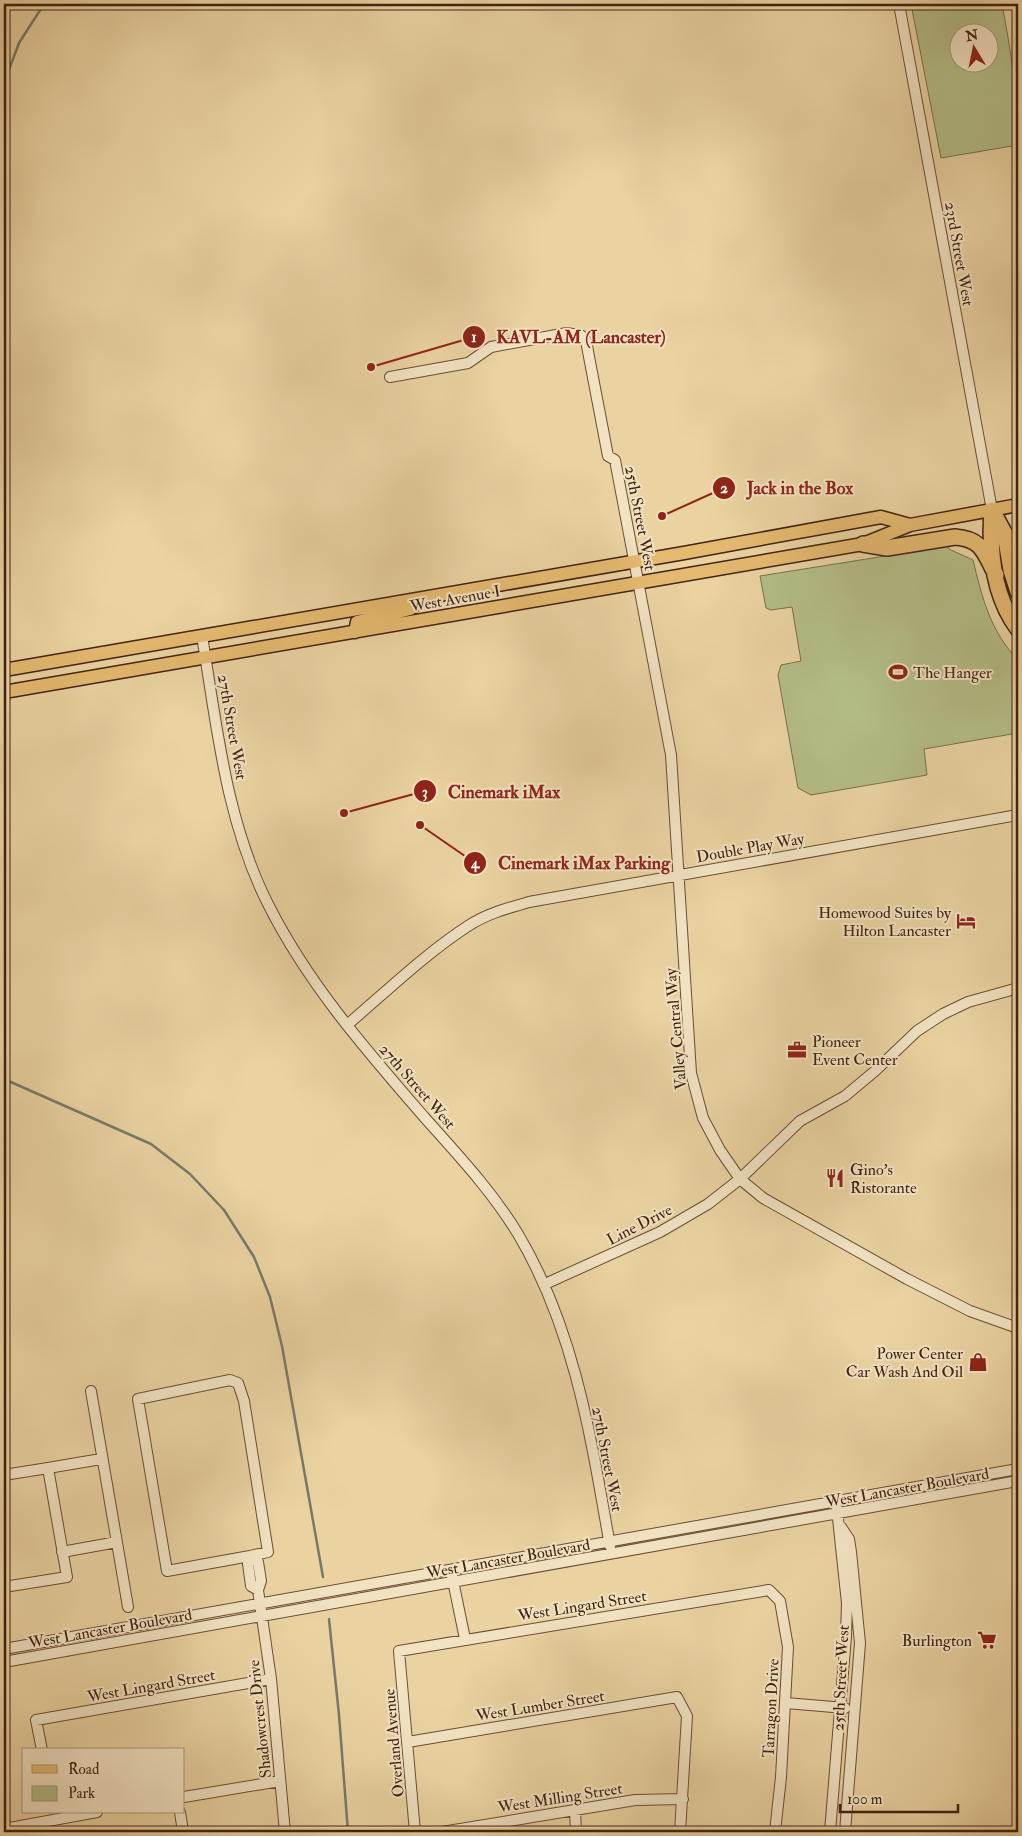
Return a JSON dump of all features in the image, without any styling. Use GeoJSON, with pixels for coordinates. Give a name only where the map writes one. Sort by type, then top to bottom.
{"type":"FeatureCollection","features":[{"type":"Feature","properties":{"kind":"highway"},"geometry":{"type":"LineString","coordinates":[[992,510],[990,536],[1000,596],[1018,630]]}},
{"type":"Feature","properties":{"kind":"highway"},"geometry":{"type":"LineString","coordinates":[[992,510],[1005,534],[1011,570],[1018,592]]}},
{"type":"Feature","properties":{"kind":"highway"},"geometry":{"type":"LineString","coordinates":[[863,544],[887,548],[955,537],[973,540],[983,549],[996,575]]}},
{"type":"Feature","properties":{"kind":"main road","name":"West Avenue I"},"geometry":{"type":"LineString","coordinates":[[4,692],[863,544],[910,525],[1018,505]]}},
{"type":"Feature","properties":{"kind":"main road","name":"West Avenue I"},"geometry":{"type":"LineString","coordinates":[[4,670],[634,562],[881,517],[910,525]]}},
{"type":"Feature","properties":{"kind":"main road"},"geometry":{"type":"LineString","coordinates":[[355,632],[358,622],[410,609],[422,598]]}},
{"type":"Feature","properties":{"kind":"street","name":"23rd Street West"},"geometry":{"type":"LineString","coordinates":[[899,4],[992,510]]}},
{"type":"Feature","properties":{"kind":"street","name":"25th Street West"},"geometry":{"type":"LineString","coordinates":[[390,377],[468,363],[491,347],[567,333],[582,336],[586,341],[608,456],[615,460],[638,582]]}},
{"type":"Feature","properties":{"kind":"street","name":"Valley Central Way"},"geometry":{"type":"LineString","coordinates":[[638,582],[671,755],[691,1073],[703,1118],[740,1179],[763,1198],[907,1279],[970,1311],[1018,1328]]}},
{"type":"Feature","properties":{"kind":"street","name":"27th Street West"},"geometry":{"type":"LineString","coordinates":[[202,636],[229,794],[245,850],[267,903],[287,939],[322,993],[347,1025],[484,1185],[517,1233],[545,1284],[564,1331],[577,1378],[611,1555]]}},
{"type":"Feature","properties":{"kind":"street","name":"Double Play Way"},"geometry":{"type":"LineString","coordinates":[[347,1025],[429,956],[470,925],[499,911],[529,902],[1018,815]]}},
{"type":"Feature","properties":{"kind":"street","name":"Line Drive"},"geometry":{"type":"LineString","coordinates":[[545,1284],[660,1232],[708,1204],[740,1179],[800,1121],[845,1096],[875,1071],[917,1031],[943,1014],[968,1002],[1018,988]]}},
{"type":"Feature","properties":{"kind":"street"},"geometry":{"type":"LineString","coordinates":[[230,1380],[238,1383],[244,1401],[268,1552],[251,1557],[167,1571],[138,1399],[230,1380]]}},
{"type":"Feature","properties":{"kind":"street"},"geometry":{"type":"LineString","coordinates":[[91,1391],[101,1459],[128,1607]]}},
{"type":"Feature","properties":{"kind":"street"},"geometry":{"type":"LineString","coordinates":[[4,1475],[101,1459]]}},
{"type":"Feature","properties":{"kind":"street"},"geometry":{"type":"LineString","coordinates":[[4,1587],[67,1577],[48,1468]]}},
{"type":"Feature","properties":{"kind":"street","name":"West Lancaster Boulevard"},"geometry":{"type":"LineString","coordinates":[[4,1649],[1018,1469]]}},
{"type":"Feature","properties":{"kind":"street","name":"West Lancaster Boulevard"},"geometry":{"type":"LineString","coordinates":[[4,1662],[1018,1481]]}},
{"type":"Feature","properties":{"kind":"street","name":"25th Street West"},"geometry":{"type":"LineString","coordinates":[[830,1832],[847,1603],[839,1542],[841,1527],[836,1501]]}},
{"type":"Feature","properties":{"kind":"street","name":"25th Street West"},"geometry":{"type":"LineString","coordinates":[[841,1527],[849,1539],[860,1643],[845,1832]]}},
{"type":"Feature","properties":{"kind":"street"},"geometry":{"type":"LineString","coordinates":[[62,1552],[117,1542]]}},
{"type":"Feature","properties":{"kind":"street","name":"Shadowcrest Drive"},"geometry":{"type":"LineString","coordinates":[[251,1557],[258,1562],[261,1581],[258,1590],[271,1679],[284,1832]]}},
{"type":"Feature","properties":{"kind":"street"},"geometry":{"type":"LineString","coordinates":[[451,1569],[465,1639]]}},
{"type":"Feature","properties":{"kind":"street","name":"West Lingard Street"},"geometry":{"type":"LineString","coordinates":[[400,1651],[769,1590]]}},
{"type":"Feature","properties":{"kind":"street","name":"Tarragon Drive"},"geometry":{"type":"LineString","coordinates":[[769,1590],[780,1601],[788,1647],[786,1703],[775,1832]]}},
{"type":"Feature","properties":{"kind":"street","name":"Overland Avenue"},"geometry":{"type":"LineString","coordinates":[[400,1651],[415,1832]]}},
{"type":"Feature","properties":{"kind":"street","name":"West Lingard Street"},"geometry":{"type":"LineString","coordinates":[[42,1748],[36,1720],[271,1679]]}},
{"type":"Feature","properties":{"kind":"street","name":"West Lumber Street"},"geometry":{"type":"LineString","coordinates":[[408,1742],[677,1697],[687,1716],[683,1799]]}},
{"type":"Feature","properties":{"kind":"street"},"geometry":{"type":"LineString","coordinates":[[786,1703],[854,1709]]}},
{"type":"Feature","properties":{"kind":"street"},"geometry":{"type":"LineString","coordinates":[[185,1797],[280,1781]]}},
{"type":"Feature","properties":{"kind":"street"},"geometry":{"type":"LineString","coordinates":[[680,1832],[683,1799]]}},
{"type":"Feature","properties":{"kind":"street","name":"West Milling Street"},"geometry":{"type":"LineString","coordinates":[[442,1832],[635,1800],[683,1799]]}},
{"type":"Feature","properties":{"kind":"street"},"geometry":{"type":"LineString","coordinates":[[575,1810],[576,1832]]}},
{"type":"Feature","properties":{"kind":"street"},"geometry":{"type":"LineString","coordinates":[[4,1829],[53,1816],[75,1814]]}},
{"type":"Feature","properties":{"kind":"street"},"geometry":{"type":"LineString","coordinates":[[180,1814],[183,1832]]}},
{"type":"Feature","properties":{"kind":"green space"},"geometry":{"type":"Polygon","coordinates":[[[911,4],[1002,4],[1017,109],[1018,145],[941,158],[911,4]]]}},
{"type":"Feature","properties":{"kind":"green space","name":"The Hanger"},"geometry":{"type":"Polygon","coordinates":[[[948,546],[949,549],[973,560],[988,613],[1000,637],[1018,660],[1018,733],[924,749],[927,775],[811,795],[798,788],[778,675],[781,665],[801,661],[792,607],[771,610],[766,608],[760,576],[948,546]]]}},
{"type":"Feature","properties":{"kind":"waterway"},"geometry":{"type":"LineString","coordinates":[[4,83],[19,43],[44,4]]}},
{"type":"Feature","properties":{"kind":"waterway"},"geometry":{"type":"LineString","coordinates":[[4,1079],[151,1144],[190,1174],[224,1210],[254,1257],[270,1297],[282,1346],[323,1577]]}},
{"type":"Feature","properties":{"kind":"waterway"},"geometry":{"type":"LineString","coordinates":[[329,1619],[348,1832]]}},
{"type":"Feature","properties":{"kind":"place","name":"KAVL-AM (Lancaster)"},"geometry":{"type":"Point","coordinates":[371,367]}},
{"type":"Feature","properties":{"kind":"place","name":"Jack in the Box"},"geometry":{"type":"Point","coordinates":[662,516]}},
{"type":"Feature","properties":{"kind":"place","name":"The Hanger"},"geometry":{"type":"Point","coordinates":[898,672]}},
{"type":"Feature","properties":{"kind":"place","name":"Cinemark iMax"},"geometry":{"type":"Point","coordinates":[344,813]}},
{"type":"Feature","properties":{"kind":"place","name":"Cinemark iMax Parking"},"geometry":{"type":"Point","coordinates":[420,825]}},
{"type":"Feature","properties":{"kind":"place","name":"Homewood Suites by Hilton Lancaster"},"geometry":{"type":"Point","coordinates":[966,921]}},
{"type":"Feature","properties":{"kind":"place","name":"Pioneer Event Center"},"geometry":{"type":"Point","coordinates":[797,1050]}},
{"type":"Feature","properties":{"kind":"place","name":"Gino's Ristorante"},"geometry":{"type":"Point","coordinates":[835,1178]}},
{"type":"Feature","properties":{"kind":"place","name":"Power Center Car Wash And Oil"},"geometry":{"type":"Point","coordinates":[978,1362]}},
{"type":"Feature","properties":{"kind":"place","name":"Burlington"},"geometry":{"type":"Point","coordinates":[987,1640]}}]}
